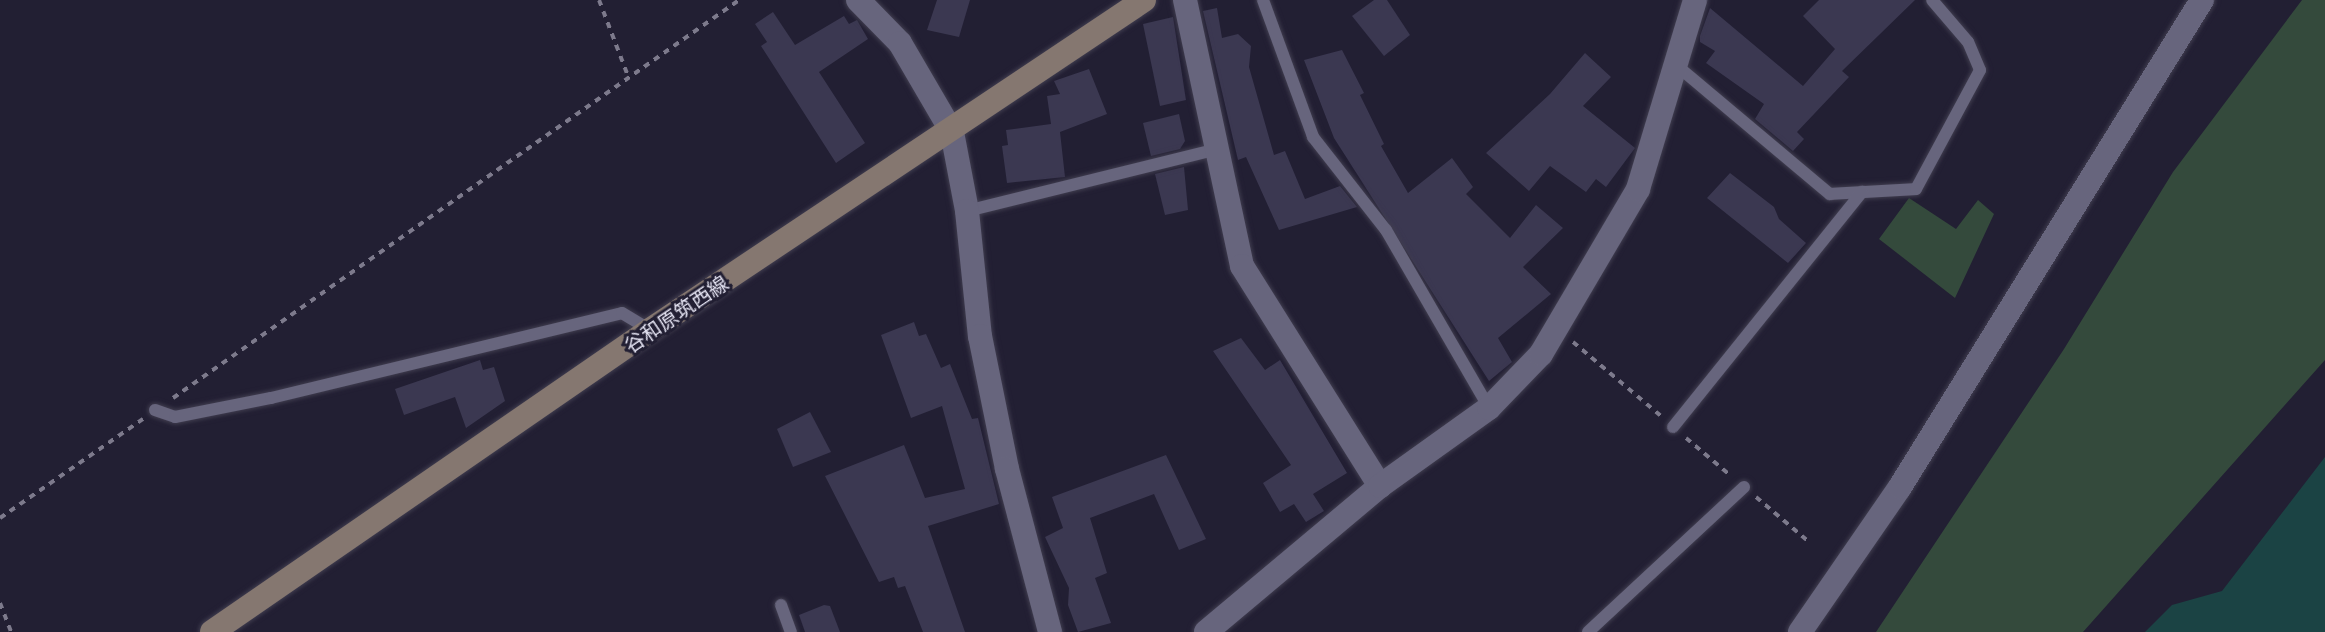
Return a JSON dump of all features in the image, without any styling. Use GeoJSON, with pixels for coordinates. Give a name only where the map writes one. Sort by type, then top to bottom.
{"type":"FeatureCollection","features":[{"type":"Feature","properties":{"kind":"main road","name":"谷和原筑西線"},"geometry":{"type":"LineString","coordinates":[[212,632],[650,330],[952,132],[1144,0]]}},
{"type":"Feature","properties":{"kind":"street"},"geometry":{"type":"LineString","coordinates":[[858,0],[900,43],[952,132],[967,211],[980,336],[1007,469],[1050,632]]}},
{"type":"Feature","properties":{"kind":"street"},"geometry":{"type":"LineString","coordinates":[[1185,0],[1242,266],[1380,486]]}},
{"type":"Feature","properties":{"kind":"street"},"geometry":{"type":"LineString","coordinates":[[1206,632],[1380,486],[1489,408],[1541,354],[1638,189],[1695,0]]}},
{"type":"Feature","properties":{"kind":"street"},"geometry":{"type":"LineString","coordinates":[[1800,632],[1900,487],[2202,0]]}},
{"type":"Feature","properties":{"kind":"lane"},"geometry":{"type":"LineString","coordinates":[[1263,0],[1313,137],[1386,230],[1489,408]]}},
{"type":"Feature","properties":{"kind":"lane"},"geometry":{"type":"LineString","coordinates":[[1676,65],[1830,194],[1916,189],[1980,70],[1968,42],[1932,0]]}},
{"type":"Feature","properties":{"kind":"lane"},"geometry":{"type":"LineString","coordinates":[[967,211],[1217,149]]}},
{"type":"Feature","properties":{"kind":"lane"},"geometry":{"type":"LineString","coordinates":[[1673,427],[1862,192]]}},
{"type":"Feature","properties":{"kind":"lane"},"geometry":{"type":"LineString","coordinates":[[155,410],[175,417],[271,398],[622,313],[650,330]]}},
{"type":"Feature","properties":{"kind":"lane"},"geometry":{"type":"LineString","coordinates":[[1588,632],[1744,487]]}},
{"type":"Feature","properties":{"kind":"lane"},"geometry":{"type":"LineString","coordinates":[[781,605],[791,632]]}},
{"type":"Feature","properties":{"kind":"path"},"geometry":{"type":"LineString","coordinates":[[599,0],[628,77]]}},
{"type":"Feature","properties":{"kind":"path"},"geometry":{"type":"LineString","coordinates":[[0,518],[739,0]]}},
{"type":"Feature","properties":{"kind":"path"},"geometry":{"type":"LineString","coordinates":[[0,603],[11,632]]}},
{"type":"Feature","properties":{"kind":"shaded area"},"geometry":{"type":"Polygon","coordinates":[[[2302,0],[2325,0],[2325,360],[2083,632],[1876,632],[2064,349],[2173,172],[2302,0]]]}},
{"type":"Feature","properties":{"kind":"shaded area"},"geometry":{"type":"Polygon","coordinates":[[[1909,198],[1956,229],[1978,200],[1994,214],[1955,298],[1879,239],[1909,198]]]}},
{"type":"Feature","properties":{"kind":"shaded area"},"geometry":{"type":"Polygon","coordinates":[[[2325,457],[2325,632],[2145,632],[2172,605],[2222,591],[2325,457]]]}},
{"type":"Feature","properties":{"kind":"building"},"geometry":{"type":"Polygon","coordinates":[[[937,0],[970,0],[959,37],[927,30],[937,0]]]}},
{"type":"Feature","properties":{"kind":"building"},"geometry":{"type":"Polygon","coordinates":[[[1374,0],[1387,0],[1410,35],[1384,56],[1352,16],[1374,0]]]}},
{"type":"Feature","properties":{"kind":"building"},"geometry":{"type":"Polygon","coordinates":[[[1819,0],[1915,0],[1842,71],[1849,77],[1797,132],[1804,139],[1793,151],[1755,119],[1764,104],[1706,63],[1715,51],[1700,42],[1700,36],[1710,8],[1803,86],[1835,49],[1803,16],[1819,0]]]}},
{"type":"Feature","properties":{"kind":"building"},"geometry":{"type":"Polygon","coordinates":[[[1217,8],[1222,38],[1238,34],[1251,46],[1249,67],[1274,155],[1285,151],[1305,199],[1340,186],[1357,207],[1279,230],[1246,157],[1238,160],[1203,11],[1217,8]]]}},
{"type":"Feature","properties":{"kind":"building"},"geometry":{"type":"Polygon","coordinates":[[[773,12],[795,45],[844,16],[849,24],[857,20],[868,39],[819,72],[865,143],[836,163],[761,46],[767,42],[755,24],[773,12]]]}},
{"type":"Feature","properties":{"kind":"building"},"geometry":{"type":"Polygon","coordinates":[[[1173,17],[1186,100],[1160,106],[1143,24],[1173,17]]]}},
{"type":"Feature","properties":{"kind":"building"},"geometry":{"type":"Polygon","coordinates":[[[1342,50],[1364,93],[1360,95],[1384,144],[1381,146],[1408,193],[1452,158],[1473,187],[1466,194],[1510,238],[1536,205],[1563,228],[1523,267],[1551,294],[1498,338],[1512,362],[1489,381],[1334,138],[1304,60],[1342,50]]]}},
{"type":"Feature","properties":{"kind":"building"},"geometry":{"type":"Polygon","coordinates":[[[1585,53],[1611,77],[1583,106],[1635,148],[1606,187],[1596,179],[1586,192],[1550,166],[1529,191],[1486,153],[1550,94],[1585,53]]]}},
{"type":"Feature","properties":{"kind":"building"},"geometry":{"type":"Polygon","coordinates":[[[1089,69],[1107,114],[1060,132],[1065,177],[1007,183],[1002,146],[1008,145],[1006,130],[1051,124],[1047,96],[1060,94],[1054,81],[1089,69]]]}},
{"type":"Feature","properties":{"kind":"building"},"geometry":{"type":"Polygon","coordinates":[[[1179,114],[1185,141],[1180,149],[1151,156],[1143,123],[1179,114]]]}},
{"type":"Feature","properties":{"kind":"building"},"geometry":{"type":"Polygon","coordinates":[[[1184,167],[1188,210],[1165,215],[1155,174],[1184,167]]]}},
{"type":"Feature","properties":{"kind":"building"},"geometry":{"type":"Polygon","coordinates":[[[1730,173],[1774,207],[1779,219],[1806,243],[1788,263],[1707,198],[1730,173]]]}},
{"type":"Feature","properties":{"kind":"building"},"geometry":{"type":"Polygon","coordinates":[[[914,322],[919,336],[926,334],[941,368],[950,364],[972,419],[978,418],[999,504],[928,526],[965,632],[923,632],[905,586],[898,588],[894,577],[879,582],[825,476],[904,445],[925,498],[965,489],[942,406],[911,418],[881,335],[914,322]]]}},
{"type":"Feature","properties":{"kind":"building"},"geometry":{"type":"Polygon","coordinates":[[[1241,338],[1265,370],[1280,360],[1347,473],[1313,494],[1324,511],[1306,522],[1294,504],[1280,512],[1263,483],[1291,465],[1213,351],[1241,338]]]}},
{"type":"Feature","properties":{"kind":"building"},"geometry":{"type":"Polygon","coordinates":[[[480,360],[483,370],[494,367],[505,401],[466,428],[455,397],[404,415],[395,389],[480,360]]]}},
{"type":"Feature","properties":{"kind":"building"},"geometry":{"type":"Polygon","coordinates":[[[810,412],[831,452],[793,467],[777,429],[810,412]]]}},
{"type":"Feature","properties":{"kind":"building"},"geometry":{"type":"Polygon","coordinates":[[[1166,455],[1206,539],[1179,550],[1154,494],[1090,518],[1107,573],[1095,578],[1111,623],[1078,632],[1068,605],[1069,588],[1045,537],[1063,528],[1052,497],[1166,455]]]}},
{"type":"Feature","properties":{"kind":"building"},"geometry":{"type":"Polygon","coordinates":[[[824,605],[830,606],[840,632],[805,632],[799,615],[824,605]]]}}]}
